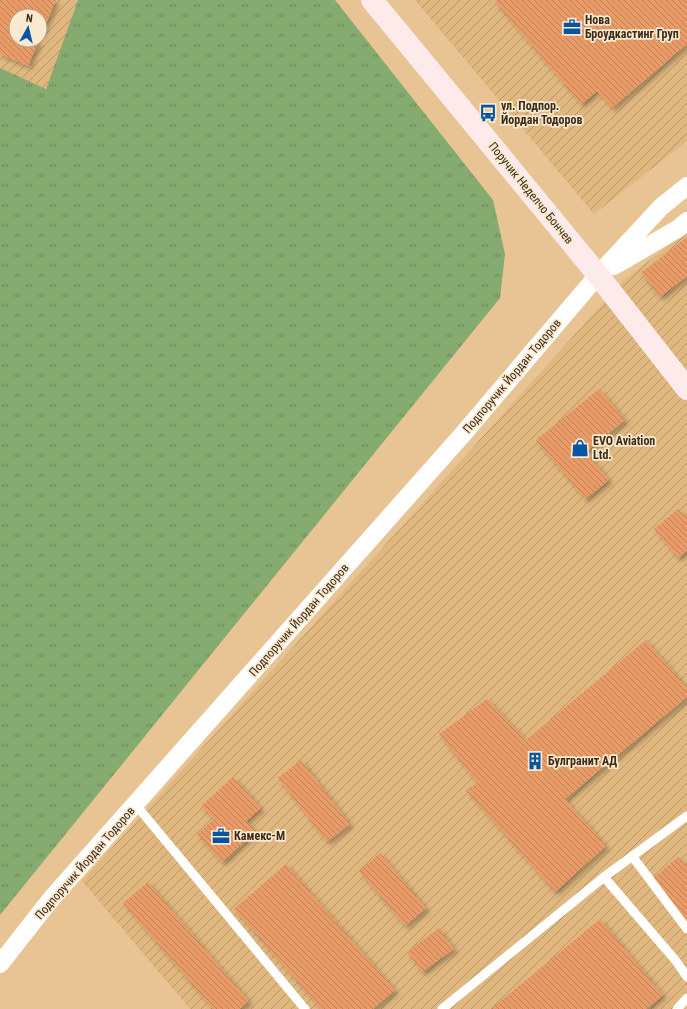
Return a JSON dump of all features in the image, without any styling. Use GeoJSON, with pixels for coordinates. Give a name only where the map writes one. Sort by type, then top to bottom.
{"type":"FeatureCollection","features":[{"type":"Feature","properties":{"kind":"street","name":"Поручик Неделчо Бончев"},"geometry":{"type":"LineString","coordinates":[[372,0],[598,275],[687,389]]}},
{"type":"Feature","properties":{"kind":"street","name":"Подпоручик Йордан Тодоров"},"geometry":{"type":"LineString","coordinates":[[0,964],[52,899],[458,440],[598,275],[661,207],[687,186]]}},
{"type":"Feature","properties":{"kind":"street","name":"Подпоручик Йордан Тодоров"},"geometry":{"type":"LineString","coordinates":[[598,275],[687,222]]}},
{"type":"Feature","properties":{"kind":"lane"},"geometry":{"type":"LineString","coordinates":[[136,805],[305,1009]]}},
{"type":"Feature","properties":{"kind":"lane"},"geometry":{"type":"LineString","coordinates":[[442,1009],[604,877],[687,816]]}},
{"type":"Feature","properties":{"kind":"lane"},"geometry":{"type":"LineString","coordinates":[[632,856],[687,929]]}},
{"type":"Feature","properties":{"kind":"lane"},"geometry":{"type":"LineString","coordinates":[[604,877],[676,961],[687,977]]}},
{"type":"Feature","properties":{"kind":"lane"},"geometry":{"type":"LineString","coordinates":[[677,1009],[687,998]]}},
{"type":"Feature","properties":{"kind":"shaded area"},"geometry":{"type":"Polygon","coordinates":[[[0,0],[78,0],[46,89],[0,68],[0,0]]]}},
{"type":"Feature","properties":{"kind":"shaded area"},"geometry":{"type":"Polygon","coordinates":[[[415,0],[687,0],[687,141],[594,214],[415,0]]]}},
{"type":"Feature","properties":{"kind":"shaded area"},"geometry":{"type":"Polygon","coordinates":[[[687,231],[687,1009],[190,1009],[82,881],[623,281],[687,231]]]}},
{"type":"Feature","properties":{"kind":"green space"},"geometry":{"type":"Polygon","coordinates":[[[78,0],[335,0],[493,200],[505,254],[500,298],[0,915],[0,68],[46,89],[78,0]]]}},
{"type":"Feature","properties":{"kind":"building"},"geometry":{"type":"Polygon","coordinates":[[[0,0],[56,0],[48,18],[48,8],[8,8],[8,48],[36,48],[28,66],[0,54],[0,0]]]}},
{"type":"Feature","properties":{"kind":"building"},"geometry":{"type":"Polygon","coordinates":[[[497,0],[687,0],[687,44],[612,108],[597,91],[581,104],[495,2],[497,0]]]}},
{"type":"Feature","properties":{"kind":"building"},"geometry":{"type":"Polygon","coordinates":[[[687,237],[687,276],[660,297],[641,273],[687,237]]]}},
{"type":"Feature","properties":{"kind":"building"},"geometry":{"type":"Polygon","coordinates":[[[599,389],[625,420],[586,452],[609,480],[585,499],[536,440],[599,389]]]}},
{"type":"Feature","properties":{"kind":"building"},"geometry":{"type":"Polygon","coordinates":[[[678,509],[684,516],[687,513],[687,550],[678,558],[654,529],[678,509]]]}},
{"type":"Feature","properties":{"kind":"building","name":"Булгранит АД"},"geometry":{"type":"Polygon","coordinates":[[[646,640],[687,688],[687,697],[565,799],[606,846],[555,892],[466,790],[477,783],[439,734],[487,699],[526,740],[646,640]]]}},
{"type":"Feature","properties":{"kind":"building"},"geometry":{"type":"Polygon","coordinates":[[[301,760],[350,824],[327,842],[278,778],[301,760]]]}},
{"type":"Feature","properties":{"kind":"building"},"geometry":{"type":"Polygon","coordinates":[[[233,777],[261,808],[246,821],[256,831],[222,862],[197,834],[214,819],[201,806],[233,777]]]}},
{"type":"Feature","properties":{"kind":"building"},"geometry":{"type":"Polygon","coordinates":[[[380,853],[426,908],[405,926],[359,871],[380,853]]]}},
{"type":"Feature","properties":{"kind":"building"},"geometry":{"type":"Polygon","coordinates":[[[678,857],[687,867],[687,921],[652,879],[678,857]]]}},
{"type":"Feature","properties":{"kind":"building"},"geometry":{"type":"Polygon","coordinates":[[[286,864],[395,990],[373,1009],[321,1009],[234,909],[286,864]]]}},
{"type":"Feature","properties":{"kind":"building"},"geometry":{"type":"Polygon","coordinates":[[[148,882],[249,1001],[240,1009],[213,1009],[123,903],[148,882]]]}},
{"type":"Feature","properties":{"kind":"building"},"geometry":{"type":"Polygon","coordinates":[[[600,919],[663,995],[646,1009],[491,1009],[600,919]]]}},
{"type":"Feature","properties":{"kind":"building"},"geometry":{"type":"Polygon","coordinates":[[[439,928],[454,949],[422,972],[407,952],[439,928]]]}},
{"type":"Feature","properties":{"kind":"place","name":"Нова Броудкастинг Груп"},"geometry":{"type":"Point","coordinates":[572,27]}},
{"type":"Feature","properties":{"kind":"place","name":"ул. Подпор. Йордан Тодоров"},"geometry":{"type":"Point","coordinates":[488,113]}},
{"type":"Feature","properties":{"kind":"place","name":"EVO Aviation Ltd."},"geometry":{"type":"Point","coordinates":[580,448]}},
{"type":"Feature","properties":{"kind":"place","name":"Булгранит АД"},"geometry":{"type":"Point","coordinates":[535,761]}},
{"type":"Feature","properties":{"kind":"place","name":"Камекс-М"},"geometry":{"type":"Point","coordinates":[221,836]}}]}
